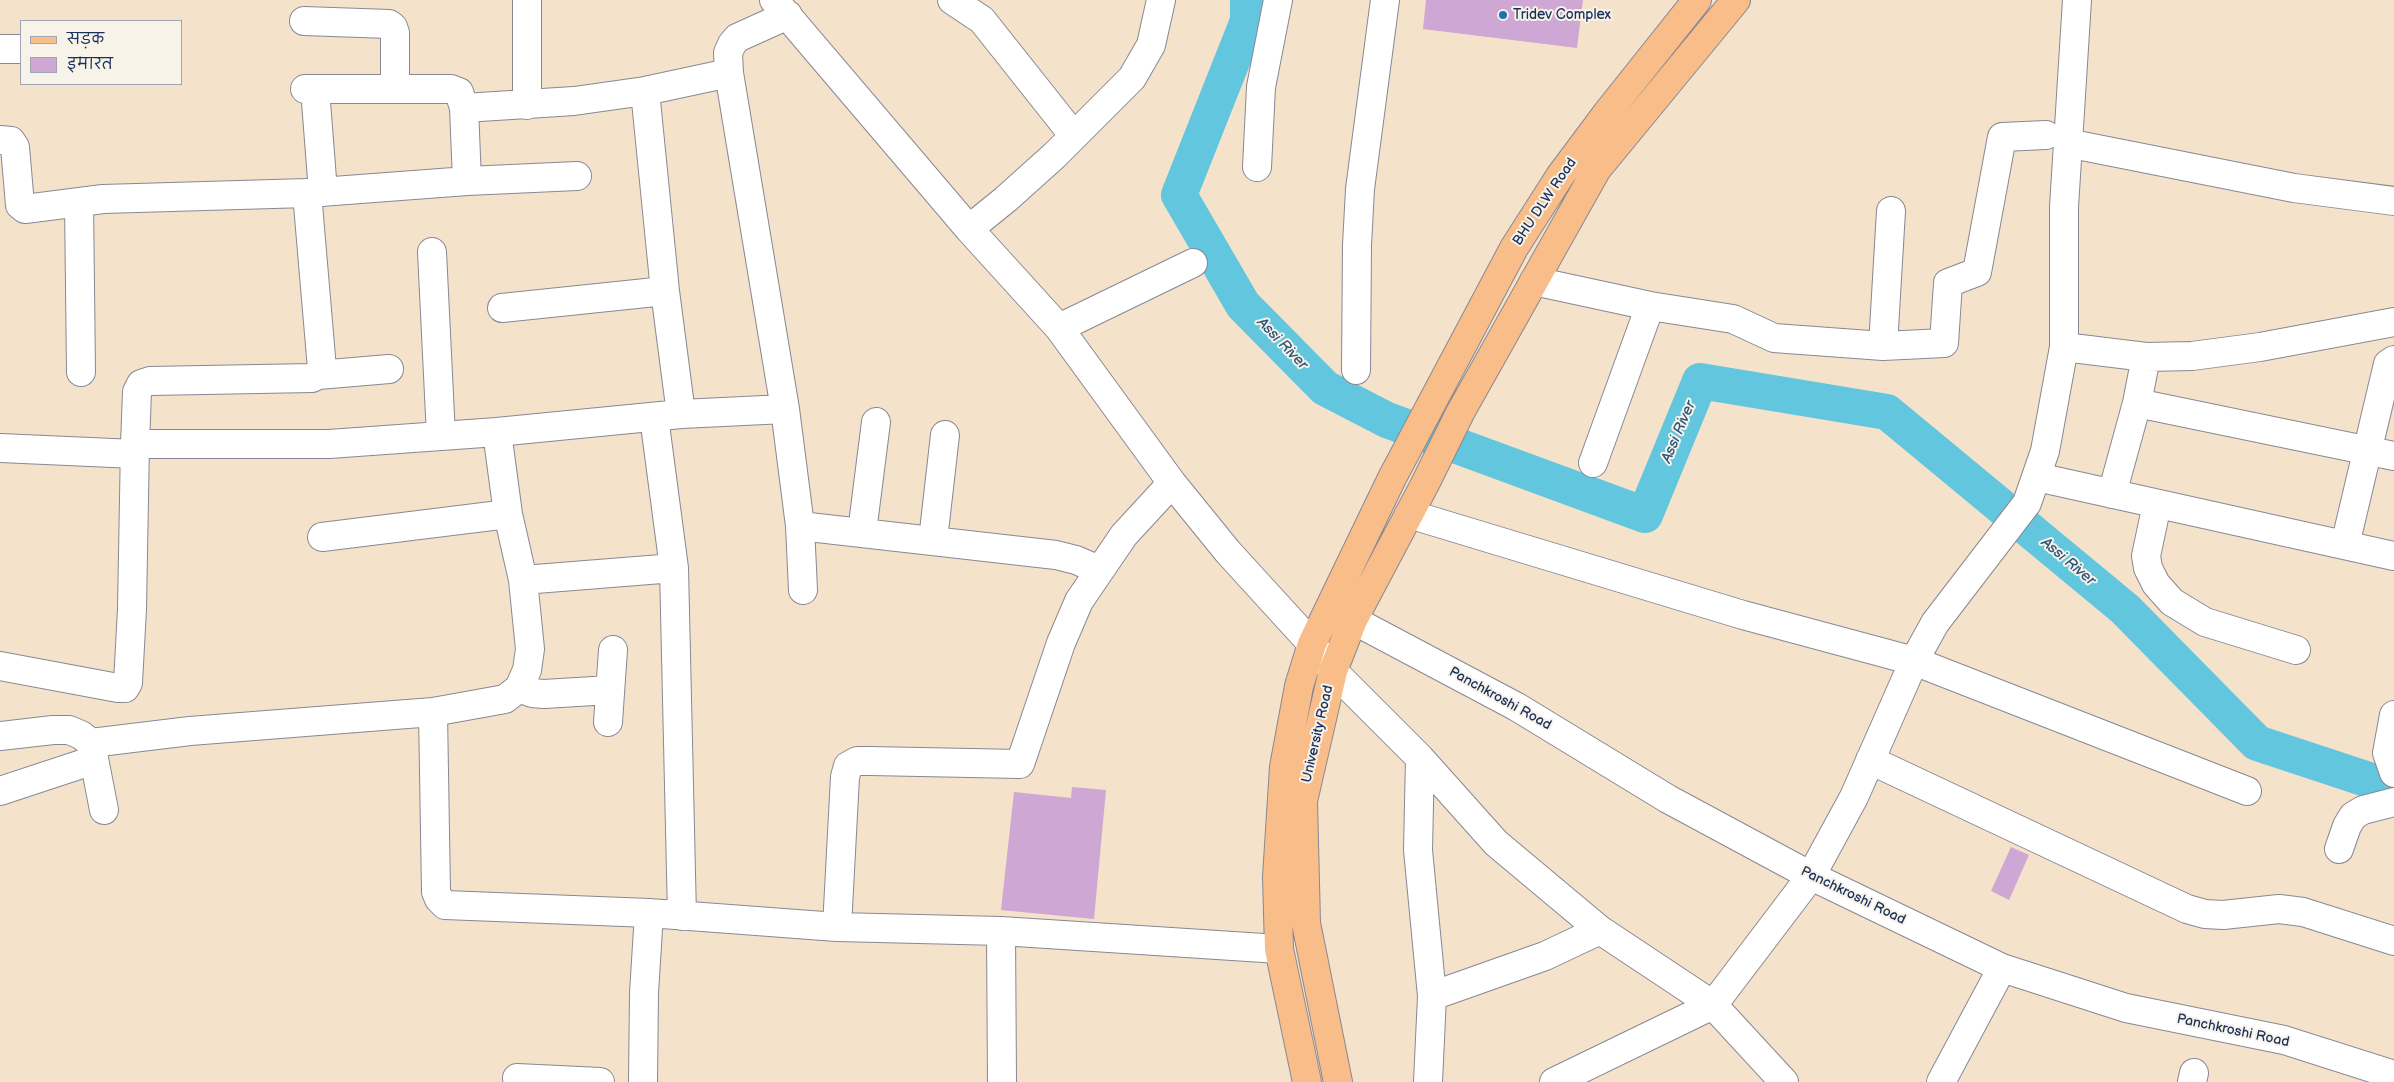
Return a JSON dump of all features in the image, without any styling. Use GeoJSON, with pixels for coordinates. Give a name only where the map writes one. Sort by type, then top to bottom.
{"type":"FeatureCollection","features":[{"type":"Feature","properties":{"kind":"main road","name":"BHU DLW Road"},"geometry":{"type":"LineString","coordinates":[[1307,1082],[1279,949],[1277,877],[1284,767],[1299,686],[1312,644],[1392,478],[1514,248],[1560,176],[1607,112],[1697,0]]}},
{"type":"Feature","properties":{"kind":"main road","name":"BHU DLW Road"},"geometry":{"type":"LineString","coordinates":[[1460,414],[1597,169],[1736,0]]}},
{"type":"Feature","properties":{"kind":"main road","name":"University Road"},"geometry":{"type":"LineString","coordinates":[[1338,1082],[1306,924],[1303,801],[1332,670],[1353,620],[1460,414]]}},
{"type":"Feature","properties":{"kind":"street"},"geometry":{"type":"LineString","coordinates":[[527,0],[527,105]]}},
{"type":"Feature","properties":{"kind":"street"},"geometry":{"type":"LineString","coordinates":[[952,0],[982,20],[1074,136]]}},
{"type":"Feature","properties":{"kind":"street"},"geometry":{"type":"LineString","coordinates":[[969,228],[1006,199],[1074,136],[1132,78],[1151,46],[1161,0]]}},
{"type":"Feature","properties":{"kind":"street"},"geometry":{"type":"LineString","coordinates":[[1257,167],[1261,86],[1278,0]]}},
{"type":"Feature","properties":{"kind":"street"},"geometry":{"type":"LineString","coordinates":[[1356,370],[1357,245],[1360,189],[1385,0]]}},
{"type":"Feature","properties":{"kind":"street"},"geometry":{"type":"LineString","coordinates":[[1554,1082],[1713,1006],[1811,876],[1854,797],[1914,661],[1935,623],[2027,503],[2046,451],[2064,347],[2064,207],[2056,139],[2076,0]]}},
{"type":"Feature","properties":{"kind":"street"},"geometry":{"type":"LineString","coordinates":[[802,590],[800,526],[785,409],[729,73],[728,53],[737,38],[781,7],[969,228],[1059,328],[1172,482],[1228,552],[1312,644],[1332,670],[1420,758],[1496,843],[1600,930],[1713,1006],[1784,1082]]}},
{"type":"Feature","properties":{"kind":"street"},"geometry":{"type":"LineString","coordinates":[[304,21],[389,24],[393,27],[395,33],[395,89]]}},
{"type":"Feature","properties":{"kind":"street"},"geometry":{"type":"LineString","coordinates":[[0,49],[20,49]]}},
{"type":"Feature","properties":{"kind":"street"},"geometry":{"type":"LineString","coordinates":[[464,108],[527,105],[645,91],[729,73]]}},
{"type":"Feature","properties":{"kind":"street"},"geometry":{"type":"LineString","coordinates":[[0,666],[118,688],[125,688],[128,683],[132,609],[137,392],[141,384],[150,381],[312,378],[322,369],[310,89],[451,89],[459,92],[464,108],[466,181]]}},
{"type":"Feature","properties":{"kind":"street"},"geometry":{"type":"LineString","coordinates":[[645,91],[665,291],[681,414]]}},
{"type":"Feature","properties":{"kind":"street"},"geometry":{"type":"LineString","coordinates":[[1534,282],[1650,306],[1734,319],[1774,338],[1883,346],[1944,343],[1948,283],[1977,272],[2002,137],[2056,139],[2294,188],[2394,201]]}},
{"type":"Feature","properties":{"kind":"street"},"geometry":{"type":"LineString","coordinates":[[0,140],[11,141],[15,147],[20,205],[25,209],[103,199],[315,193],[466,181],[577,176]]}},
{"type":"Feature","properties":{"kind":"street"},"geometry":{"type":"LineString","coordinates":[[80,202],[81,372]]}},
{"type":"Feature","properties":{"kind":"street"},"geometry":{"type":"LineString","coordinates":[[1883,346],[1891,211]]}},
{"type":"Feature","properties":{"kind":"street"},"geometry":{"type":"LineString","coordinates":[[432,252],[442,436]]}},
{"type":"Feature","properties":{"kind":"street"},"geometry":{"type":"LineString","coordinates":[[1059,328],[1193,263]]}},
{"type":"Feature","properties":{"kind":"street"},"geometry":{"type":"LineString","coordinates":[[502,308],[665,291]]}},
{"type":"Feature","properties":{"kind":"street"},"geometry":{"type":"LineString","coordinates":[[1594,463],[1650,306]]}},
{"type":"Feature","properties":{"kind":"street"},"geometry":{"type":"LineString","coordinates":[[2064,347],[2146,357],[2192,356],[2260,347],[2394,322]]}},
{"type":"Feature","properties":{"kind":"street"},"geometry":{"type":"LineString","coordinates":[[2112,494],[2137,403],[2146,357]]}},
{"type":"Feature","properties":{"kind":"street"},"geometry":{"type":"LineString","coordinates":[[2346,545],[2388,364],[2394,360]]}},
{"type":"Feature","properties":{"kind":"street"},"geometry":{"type":"LineString","coordinates":[[318,374],[390,369]]}},
{"type":"Feature","properties":{"kind":"street"},"geometry":{"type":"LineString","coordinates":[[2137,403],[2298,434],[2394,456]]}},
{"type":"Feature","properties":{"kind":"street"},"geometry":{"type":"LineString","coordinates":[[0,448],[135,449],[329,444],[497,432],[681,414],[785,409]]}},
{"type":"Feature","properties":{"kind":"street"},"geometry":{"type":"LineString","coordinates":[[654,417],[674,568],[682,916]]}},
{"type":"Feature","properties":{"kind":"street"},"geometry":{"type":"LineString","coordinates":[[862,532],[876,422]]}},
{"type":"Feature","properties":{"kind":"street"},"geometry":{"type":"LineString","coordinates":[[0,791],[92,751],[190,731],[434,712],[505,699],[519,688],[527,670],[530,649],[522,580],[508,514],[497,432]]}},
{"type":"Feature","properties":{"kind":"street"},"geometry":{"type":"LineString","coordinates":[[933,540],[945,435]]}},
{"type":"Feature","properties":{"kind":"street"},"geometry":{"type":"LineString","coordinates":[[2037,477],[2394,556]]}},
{"type":"Feature","properties":{"kind":"street"},"geometry":{"type":"LineString","coordinates":[[837,927],[844,776],[848,766],[857,761],[1020,764],[1061,643],[1079,601],[1124,535],[1172,482]]}},
{"type":"Feature","properties":{"kind":"street"},"geometry":{"type":"LineString","coordinates":[[2157,504],[2146,556],[2148,568],[2156,584],[2172,602],[2205,622],[2296,650]]}},
{"type":"Feature","properties":{"kind":"street"},"geometry":{"type":"LineString","coordinates":[[322,537],[508,514]]}},
{"type":"Feature","properties":{"kind":"street"},"geometry":{"type":"LineString","coordinates":[[1409,514],[1743,615],[1914,661],[2247,791]]}},
{"type":"Feature","properties":{"kind":"street"},"geometry":{"type":"LineString","coordinates":[[800,526],[1056,554],[1099,570]]}},
{"type":"Feature","properties":{"kind":"street"},"geometry":{"type":"LineString","coordinates":[[522,580],[674,568]]}},
{"type":"Feature","properties":{"kind":"street","name":"Panchkroshi Road"},"geometry":{"type":"LineString","coordinates":[[1353,620],[1516,707],[1668,798],[1811,876],[2002,968],[2126,1008],[2284,1040],[2394,1075]]}},
{"type":"Feature","properties":{"kind":"street"},"geometry":{"type":"LineString","coordinates":[[608,722],[613,650]]}},
{"type":"Feature","properties":{"kind":"street"},"geometry":{"type":"LineString","coordinates":[[519,688],[532,693],[544,694],[610,690]]}},
{"type":"Feature","properties":{"kind":"street"},"geometry":{"type":"LineString","coordinates":[[434,712],[436,892],[439,899],[445,904],[456,907],[649,913],[837,927],[1001,931],[1279,949]]}},
{"type":"Feature","properties":{"kind":"street"},"geometry":{"type":"LineString","coordinates":[[2392,768],[2388,744],[2394,715]]}},
{"type":"Feature","properties":{"kind":"street"},"geometry":{"type":"LineString","coordinates":[[0,736],[53,730],[69,730],[81,735],[92,751],[104,810]]}},
{"type":"Feature","properties":{"kind":"street"},"geometry":{"type":"LineString","coordinates":[[1420,758],[1418,850],[1432,996],[1428,1082]]}},
{"type":"Feature","properties":{"kind":"street"},"geometry":{"type":"LineString","coordinates":[[1870,760],[2187,909],[2205,914],[2224,915],[2279,909],[2303,912],[2394,941]]}},
{"type":"Feature","properties":{"kind":"street"},"geometry":{"type":"LineString","coordinates":[[2339,849],[2347,826],[2353,816],[2363,810],[2394,802]]}},
{"type":"Feature","properties":{"kind":"street"},"geometry":{"type":"LineString","coordinates":[[643,1082],[644,993],[649,913]]}},
{"type":"Feature","properties":{"kind":"street"},"geometry":{"type":"LineString","coordinates":[[1432,996],[1545,956],[1600,930]]}},
{"type":"Feature","properties":{"kind":"street"},"geometry":{"type":"LineString","coordinates":[[1001,931],[1002,1082]]}},
{"type":"Feature","properties":{"kind":"street"},"geometry":{"type":"LineString","coordinates":[[1940,1082],[2002,968]]}},
{"type":"Feature","properties":{"kind":"street"},"geometry":{"type":"LineString","coordinates":[[517,1078],[600,1082]]}},
{"type":"Feature","properties":{"kind":"building","name":"Tridev Complex"},"geometry":{"type":"Polygon","coordinates":[[[1426,0],[1583,0],[1577,48],[1423,29],[1426,0]]]}},
{"type":"Feature","properties":{"kind":"building"},"geometry":{"type":"Polygon","coordinates":[[[1072,787],[1106,790],[1094,919],[1001,910],[1014,792],[1071,798],[1072,787]]]}},
{"type":"Feature","properties":{"kind":"building"},"geometry":{"type":"Polygon","coordinates":[[[2011,847],[2029,855],[2009,900],[1991,891],[2011,847]]]}},
{"type":"Feature","properties":{"kind":"waterway","name":"Assi River"},"geometry":{"type":"LineString","coordinates":[[1248,0],[1248,21],[1179,195],[1243,305],[1325,388],[1387,420],[1645,515],[1700,381],[1887,412],[2125,609],[2257,743],[2375,782],[2394,778]]}},
{"type":"Feature","properties":{"kind":"place","name":"Tridev Complex"},"geometry":{"type":"Point","coordinates":[1503,15]}}]}
